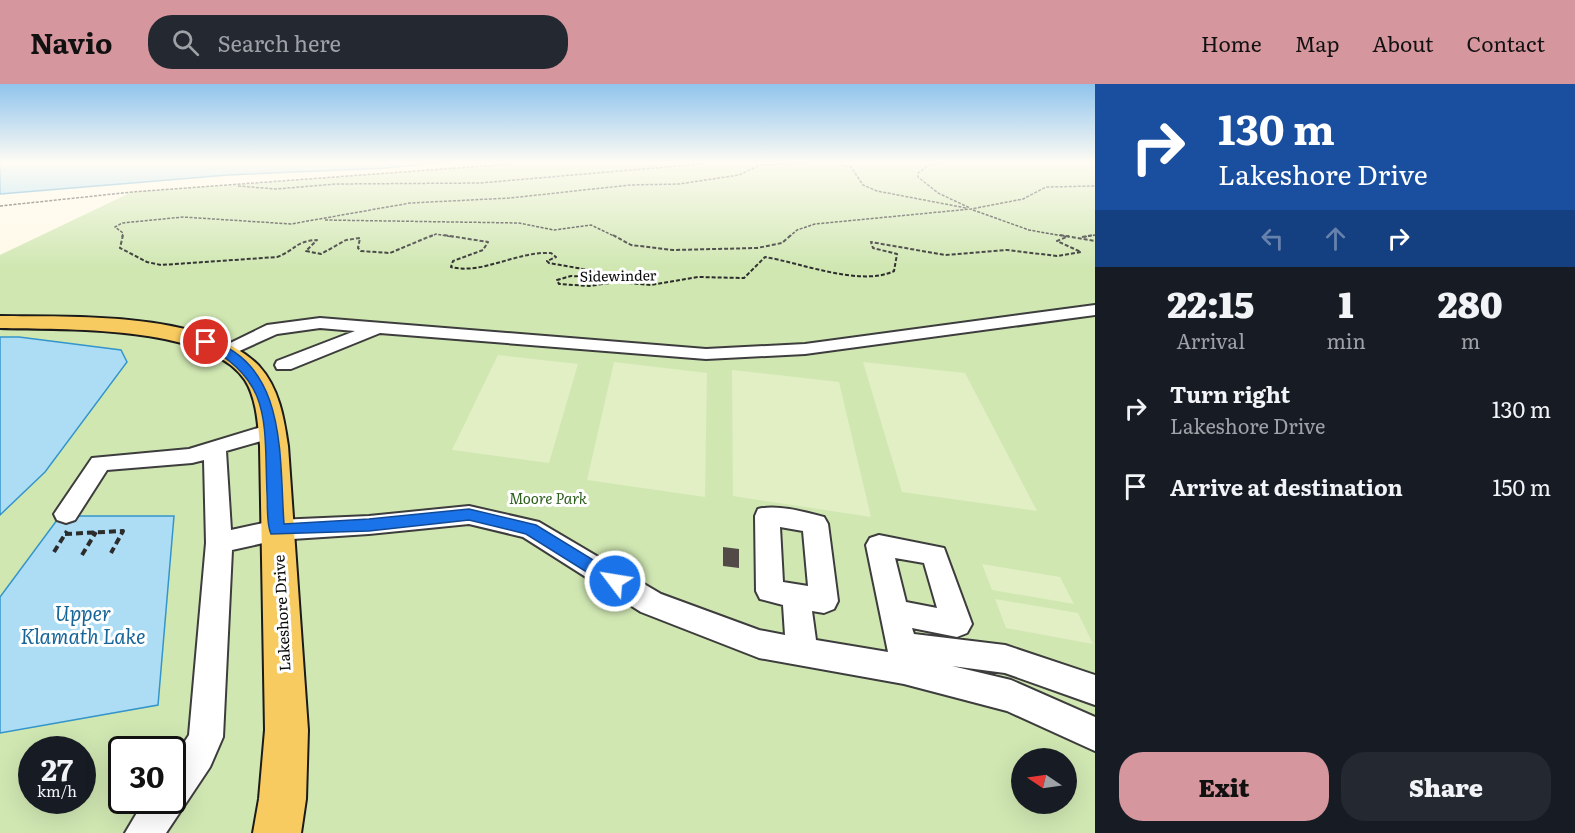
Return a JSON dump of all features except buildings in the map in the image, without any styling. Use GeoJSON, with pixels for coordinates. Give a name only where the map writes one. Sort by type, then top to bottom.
{"type":"FeatureCollection","features":[{"type":"Feature","properties":{"kind":"main road","name":"Lakeshore Drive"},"geometry":{"type":"LineString","coordinates":[[0,322],[137,328],[183,335],[226,352],[247,368],[257,380],[269,413],[277,530],[287,758],[277,833]]}},
{"type":"Feature","properties":{"kind":"street"},"geometry":{"type":"LineString","coordinates":[[226,352],[273,329],[320,323],[706,354],[805,349],[1095,309]]}},
{"type":"Feature","properties":{"kind":"street"},"geometry":{"type":"LineString","coordinates":[[284,365],[378,328]]}},
{"type":"Feature","properties":{"kind":"street"},"geometry":{"type":"LineString","coordinates":[[67,524],[100,463],[192,456],[271,431]]}},
{"type":"Feature","properties":{"kind":"street"},"geometry":{"type":"LineString","coordinates":[[186,772],[198,755],[206,737],[219,543],[215,447]]}},
{"type":"Feature","properties":{"kind":"street"},"geometry":{"type":"LineString","coordinates":[[219,543],[277,530],[369,525],[469,515],[530,529],[651,603],[759,644],[802,651],[904,658],[1005,659],[1095,690]]}},
{"type":"Feature","properties":{"kind":"street"},"geometry":{"type":"LineString","coordinates":[[796,596],[802,651]]}},
{"type":"Feature","properties":{"kind":"street"},"geometry":{"type":"LineString","coordinates":[[894,612],[904,658]]}},
{"type":"Feature","properties":{"kind":"street"},"geometry":{"type":"LineString","coordinates":[[904,658],[1011,696],[1095,734]]}},
{"type":"Feature","properties":{"kind":"street"},"geometry":{"type":"LineString","coordinates":[[144,833],[157,814]]}},
{"type":"Feature","properties":{"kind":"path"},"geometry":{"type":"LineString","coordinates":[[0,206],[85,197]]}},
{"type":"Feature","properties":{"kind":"path"},"geometry":{"type":"LineString","coordinates":[[320,220],[410,203],[520,197]]}},
{"type":"Feature","properties":{"kind":"path"},"geometry":{"type":"LineString","coordinates":[[908,197],[971,209]]}},
{"type":"Feature","properties":{"kind":"path"},"geometry":{"type":"LineString","coordinates":[[949,197],[1010,225],[1070,236],[1095,235]]}},
{"type":"Feature","properties":{"kind":"path"},"geometry":{"type":"LineString","coordinates":[[320,220],[519,223],[554,230],[591,225],[631,245],[683,250],[757,248],[782,243],[797,230],[815,224],[971,209],[1027,197]]}},
{"type":"Feature","properties":{"kind":"path","name":"Sidewinder"},"geometry":{"type":"LineString","coordinates":[[320,220],[274,224],[183,217],[122,223],[115,227],[123,233],[120,248],[147,262],[161,265],[277,257],[308,239],[317,240],[306,251],[312,254],[332,251],[344,239],[352,237],[360,238],[358,249],[390,253],[407,248],[436,234],[488,242],[483,250],[453,261],[451,267],[455,268],[474,269],[512,257],[551,253],[556,257],[547,261],[549,263],[600,272],[615,278],[584,276],[557,280],[560,284],[569,286],[617,282],[651,285],[698,277],[744,278],[748,276],[757,261],[765,257],[822,271],[885,276],[894,271],[897,254],[873,248],[871,242],[945,255],[1008,250],[1064,256],[1081,252],[1057,241],[1070,236]]}},
{"type":"Feature","properties":{"kind":"path"},"geometry":{"type":"LineString","coordinates":[[1082,237],[1094,241]]}},
{"type":"Feature","properties":{"kind":"path"},"geometry":{"type":"LineString","coordinates":[[54,552],[67,524],[96,532],[123,531],[111,553]]}},
{"type":"Feature","properties":{"kind":"path"},"geometry":{"type":"LineString","coordinates":[[82,555],[96,532]]}},
{"type":"Feature","properties":{"kind":"green space","name":"Moore Park"},"geometry":{"type":"Polygon","coordinates":[[[122,197],[1095,197],[1095,833],[0,833],[0,515],[45,472],[0,340],[0,255],[122,197]]]}},
{"type":"Feature","properties":{"kind":"green space"},"geometry":{"type":"Polygon","coordinates":[[[498,355],[578,364],[549,463],[452,450],[498,355]]]}},
{"type":"Feature","properties":{"kind":"green space"},"geometry":{"type":"Polygon","coordinates":[[[614,362],[707,373],[705,497],[587,480],[614,362]]]}},
{"type":"Feature","properties":{"kind":"green space"},"geometry":{"type":"Polygon","coordinates":[[[863,362],[965,373],[1037,511],[902,492],[863,362]]]}},
{"type":"Feature","properties":{"kind":"green space"},"geometry":{"type":"Polygon","coordinates":[[[732,370],[839,382],[871,517],[733,496],[732,370]]]}},
{"type":"Feature","properties":{"kind":"green space"},"geometry":{"type":"Polygon","coordinates":[[[982,564],[1060,577],[1074,604],[992,590],[982,564]]]}},
{"type":"Feature","properties":{"kind":"green space"},"geometry":{"type":"Polygon","coordinates":[[[995,599],[1078,613],[1093,644],[1006,628],[995,599]]]}},
{"type":"Feature","properties":{"kind":"water"},"geometry":{"type":"Polygon","coordinates":[[[0,337],[19,337],[121,350],[127,362],[45,472],[0,515],[0,337]]]}},
{"type":"Feature","properties":{"kind":"water","name":"Upper Klamath Lake"},"geometry":{"type":"Polygon","coordinates":[[[60,516],[174,516],[158,705],[0,733],[0,597],[60,516]]]}},
{"type":"Feature","properties":{"kind":"route"},"geometry":{"type":"LineString","coordinates":[[206,342],[226,352],[247,368],[257,380],[264,395],[271,431],[277,530],[369,525],[469,515],[530,529],[615,581]]}}]}
